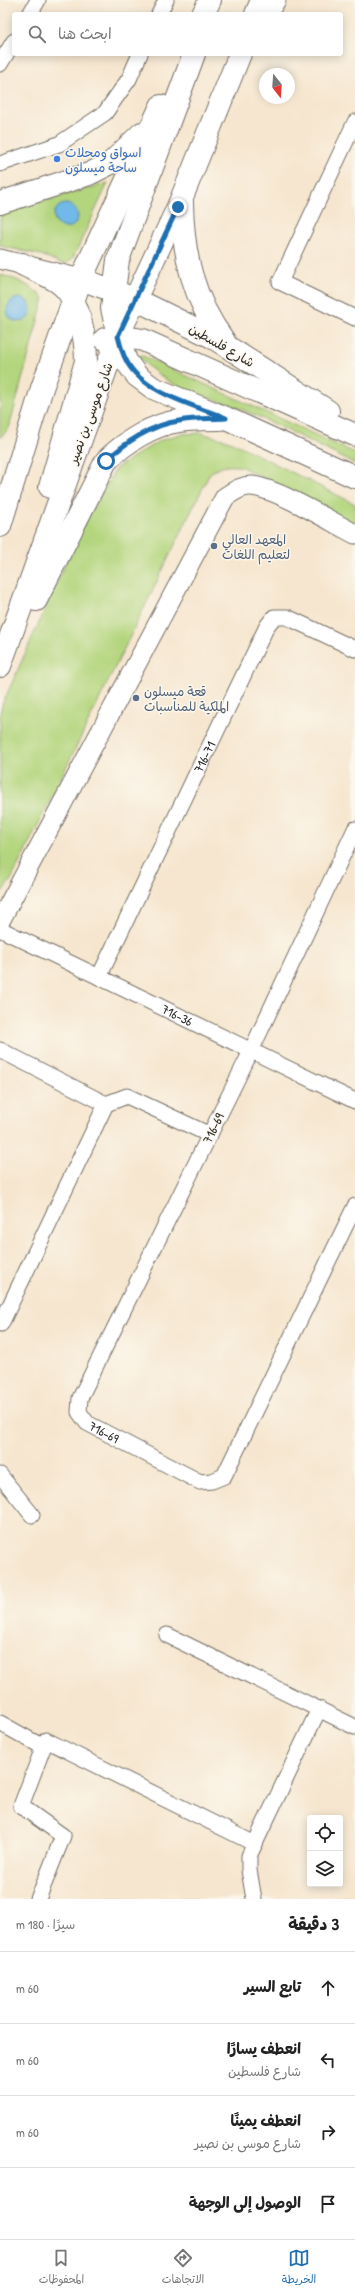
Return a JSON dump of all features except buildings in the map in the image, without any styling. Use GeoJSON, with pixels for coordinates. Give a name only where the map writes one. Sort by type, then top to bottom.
{"type":"FeatureCollection","features":[{"type":"Feature","properties":{"kind":"main road"},"geometry":{"type":"LineString","coordinates":[[204,12],[210,0]]}},
{"type":"Feature","properties":{"kind":"main road"},"geometry":{"type":"LineString","coordinates":[[210,12],[214,0]]}},
{"type":"Feature","properties":{"kind":"main road"},"geometry":{"type":"LineString","coordinates":[[257,12],[262,0]]}},
{"type":"Feature","properties":{"kind":"main road"},"geometry":{"type":"LineString","coordinates":[[0,526],[42,388],[81,278],[184,56]]}},
{"type":"Feature","properties":{"kind":"main road"},"geometry":{"type":"LineString","coordinates":[[193,56],[118,260],[112,308],[118,336],[126,361],[137,376],[153,388],[226,418],[355,477]]}},
{"type":"Feature","properties":{"kind":"main road","name":"شارع موسى بن نصير"},"geometry":{"type":"LineString","coordinates":[[0,666],[118,336],[182,198],[239,56]]}},
{"type":"Feature","properties":{"kind":"main road"},"geometry":{"type":"LineString","coordinates":[[0,202],[61,184],[112,163],[156,117]]}},
{"type":"Feature","properties":{"kind":"main road"},"geometry":{"type":"LineString","coordinates":[[182,198],[184,242],[190,276],[202,308],[229,347]]}},
{"type":"Feature","properties":{"kind":"main road"},"geometry":{"type":"LineString","coordinates":[[0,661],[86,361],[86,342],[70,293],[62,285],[22,264]]}},
{"type":"Feature","properties":{"kind":"main road","name":"شارع فلسطين"},"geometry":{"type":"LineString","coordinates":[[81,278],[135,299],[212,337],[355,428]]}},
{"type":"Feature","properties":{"kind":"main road"},"geometry":{"type":"LineString","coordinates":[[42,388],[62,362],[86,342],[118,336],[143,340],[355,435]]}},
{"type":"Feature","properties":{"kind":"main road"},"geometry":{"type":"LineString","coordinates":[[0,671],[106,461],[124,446],[161,426],[178,421],[226,418]]}},
{"type":"Feature","properties":{"kind":"street"},"geometry":{"type":"LineString","coordinates":[[31,12],[38,0]]}},
{"type":"Feature","properties":{"kind":"street"},"geometry":{"type":"LineString","coordinates":[[160,12],[166,0]]}},
{"type":"Feature","properties":{"kind":"street"},"geometry":{"type":"LineString","coordinates":[[268,12],[276,0]]}},
{"type":"Feature","properties":{"kind":"street"},"geometry":{"type":"LineString","coordinates":[[0,64],[12,44]]}},
{"type":"Feature","properties":{"kind":"street"},"geometry":{"type":"LineString","coordinates":[[0,164],[59,144],[105,113],[129,79],[139,56]]}},
{"type":"Feature","properties":{"kind":"street"},"geometry":{"type":"LineString","coordinates":[[355,122],[280,282],[355,318]]}},
{"type":"Feature","properties":{"kind":"street"},"geometry":{"type":"LineString","coordinates":[[0,258],[81,278]]}},
{"type":"Feature","properties":{"kind":"street"},"geometry":{"type":"LineString","coordinates":[[0,922],[225,497],[234,490],[251,486],[268,490],[355,534]]}},
{"type":"Feature","properties":{"kind":"street","name":"716-71"},"geometry":{"type":"LineString","coordinates":[[99,977],[267,626],[274,617],[287,617],[355,649]]}},
{"type":"Feature","properties":{"kind":"street"},"geometry":{"type":"LineString","coordinates":[[251,1051],[355,829]]}},
{"type":"Feature","properties":{"kind":"street","name":"716-36"},"geometry":{"type":"LineString","coordinates":[[0,929],[355,1101]]}},
{"type":"Feature","properties":{"kind":"street"},"geometry":{"type":"LineString","coordinates":[[0,1050],[106,1104]]}},
{"type":"Feature","properties":{"kind":"street","name":"716-69"},"geometry":{"type":"LineString","coordinates":[[251,1051],[80,1398],[79,1412],[87,1423],[200,1482],[212,1481],[224,1476],[355,1206]]}},
{"type":"Feature","properties":{"kind":"street"},"geometry":{"type":"LineString","coordinates":[[1,1324],[106,1104],[127,1096],[210,1135]]}},
{"type":"Feature","properties":{"kind":"street"},"geometry":{"type":"LineString","coordinates":[[0,1475],[32,1515]]}},
{"type":"Feature","properties":{"kind":"street"},"geometry":{"type":"LineString","coordinates":[[167,1635],[355,1727]]}},
{"type":"Feature","properties":{"kind":"street"},"geometry":{"type":"LineString","coordinates":[[254,1899],[249,1870],[250,1856],[319,1709]]}},
{"type":"Feature","properties":{"kind":"street"},"geometry":{"type":"LineString","coordinates":[[0,1723],[43,1747]]}},
{"type":"Feature","properties":{"kind":"street"},"geometry":{"type":"LineString","coordinates":[[38,1899],[63,1836],[21,1806],[46,1740],[255,1844]]}},
{"type":"Feature","properties":{"kind":"green space"},"geometry":{"type":"Polygon","coordinates":[[[108,183],[73,258],[68,263],[63,264],[41,255],[0,246],[0,213],[108,183]]]}},
{"type":"Feature","properties":{"kind":"green space"},"geometry":{"type":"Polygon","coordinates":[[[0,275],[23,283],[44,298],[9,428],[0,438],[0,275]]]}},
{"type":"Feature","properties":{"kind":"green space"},"geometry":{"type":"Polygon","coordinates":[[[141,355],[355,453],[355,464],[257,416],[175,385],[151,369],[139,357],[141,355]]]}},
{"type":"Feature","properties":{"kind":"green space"},"geometry":{"type":"Polygon","coordinates":[[[201,433],[230,441],[355,504],[355,524],[242,467],[225,466],[210,473],[11,880],[0,894],[0,713],[2,705],[79,533],[116,468],[159,441],[180,434],[201,433]]]}},
{"type":"Feature","properties":{"kind":"water"},"geometry":{"type":"Polygon","coordinates":[[[66,204],[74,208],[78,216],[74,224],[66,228],[58,224],[54,216],[58,208],[66,204]]]}},
{"type":"Feature","properties":{"kind":"water"},"geometry":{"type":"Polygon","coordinates":[[[19,298],[27,302],[31,310],[27,318],[19,322],[11,318],[7,310],[11,302],[19,298]]]}},
{"type":"Feature","properties":{"kind":"place","name":"اسواق ومحلات ساحة ميسلون"},"geometry":{"type":"Point","coordinates":[57,159]}},
{"type":"Feature","properties":{"kind":"place","name":"المعهد العالي لتعليم اللغات"},"geometry":{"type":"Point","coordinates":[214,546]}},
{"type":"Feature","properties":{"kind":"place","name":"قعة ميسلون الملكية للمناسبات"},"geometry":{"type":"Point","coordinates":[136,698]}},
{"type":"Feature","properties":{"kind":"route"},"geometry":{"type":"LineString","coordinates":[[106,461],[124,446],[161,426],[178,421],[226,418],[153,388],[137,376],[126,361],[118,336],[178,207]]}}]}
